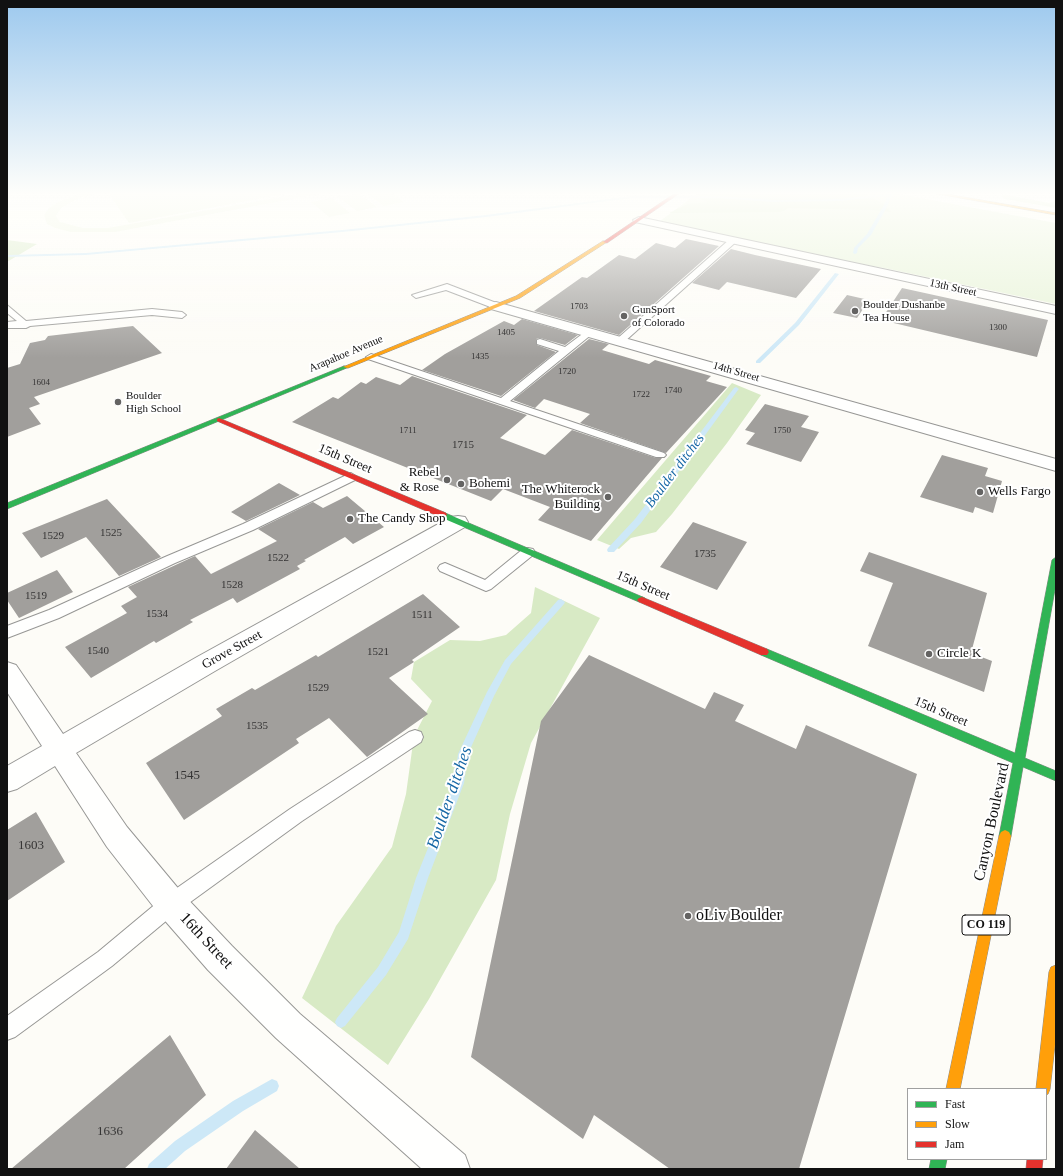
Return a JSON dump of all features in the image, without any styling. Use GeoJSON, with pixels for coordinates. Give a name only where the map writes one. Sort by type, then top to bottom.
{"type":"FeatureCollection","features":[{"type":"Feature","properties":{"kind":"main road","name":"Arapahoe Avenue"},"geometry":{"type":"LineString","coordinates":[[7,506],[518,297],[596,248]]}},
{"type":"Feature","properties":{"kind":"main road","name":"15th Street"},"geometry":{"type":"LineString","coordinates":[[219,420],[1056,776]]}},
{"type":"Feature","properties":{"kind":"main road","name":"Canyon Boulevard"},"geometry":{"type":"LineString","coordinates":[[953,1088],[1020,760],[1056,560]]}},
{"type":"Feature","properties":{"kind":"main road"},"geometry":{"type":"LineString","coordinates":[[1043,1088],[1056,972]]}},
{"type":"Feature","properties":{"kind":"street","name":"13th Street"},"geometry":{"type":"LineString","coordinates":[[765,248],[1056,310]]}},
{"type":"Feature","properties":{"kind":"street","name":"14th Street"},"geometry":{"type":"LineString","coordinates":[[496,306],[621,340],[1056,464]]}},
{"type":"Feature","properties":{"kind":"street","name":"Grove Street"},"geometry":{"type":"LineString","coordinates":[[7,780],[206,664],[458,522]]}},
{"type":"Feature","properties":{"kind":"street","name":"16th Street"},"geometry":{"type":"LineString","coordinates":[[7,672],[117,837],[171,904],[220,958],[288,1026],[451,1169]]}},
{"type":"Feature","properties":{"kind":"lane"},"geometry":{"type":"LineString","coordinates":[[621,340],[725,248]]}},
{"type":"Feature","properties":{"kind":"lane","name":"14th Street"},"geometry":{"type":"LineString","coordinates":[[416,296],[447,287],[496,306]]}},
{"type":"Feature","properties":{"kind":"lane"},"geometry":{"type":"LineString","coordinates":[[7,308],[26,325]]}},
{"type":"Feature","properties":{"kind":"lane"},"geometry":{"type":"LineString","coordinates":[[7,325],[26,325],[152,312],[182,315]]}},
{"type":"Feature","properties":{"kind":"lane"},"geometry":{"type":"LineString","coordinates":[[502,402],[589,332]]}},
{"type":"Feature","properties":{"kind":"lane"},"geometry":{"type":"LineString","coordinates":[[540,342],[566,350]]}},
{"type":"Feature","properties":{"kind":"lane"},"geometry":{"type":"LineString","coordinates":[[371,357],[660,454]]}},
{"type":"Feature","properties":{"kind":"lane"},"geometry":{"type":"LineString","coordinates":[[7,632],[248,527],[351,476]]}},
{"type":"Feature","properties":{"kind":"lane"},"geometry":{"type":"LineString","coordinates":[[445,568],[486,586],[528,552]]}},
{"type":"Feature","properties":{"kind":"lane"},"geometry":{"type":"LineString","coordinates":[[7,1029],[105,959],[171,904],[296,815],[415,736]]}},
{"type":"Feature","properties":{"kind":"green space"},"geometry":{"type":"Polygon","coordinates":[[[7,248],[31,248],[7,262],[7,248]]]}},
{"type":"Feature","properties":{"kind":"green space"},"geometry":{"type":"Polygon","coordinates":[[[780,248],[1056,248],[1056,304],[884,268],[830,259],[780,248]]]}},
{"type":"Feature","properties":{"kind":"green space"},"geometry":{"type":"Polygon","coordinates":[[[732,383],[761,395],[727,443],[672,514],[656,532],[631,538],[619,549],[597,540],[732,383]]]}},
{"type":"Feature","properties":{"kind":"green space"},"geometry":{"type":"Polygon","coordinates":[[[535,587],[600,618],[531,743],[510,814],[496,880],[429,999],[388,1065],[302,998],[336,926],[392,847],[406,794],[414,736],[432,701],[411,679],[414,662],[450,640],[480,641],[506,635],[531,613],[535,587]]]}},
{"type":"Feature","properties":{"kind":"building"},"geometry":{"type":"Polygon","coordinates":[[[650,248],[717,248],[619,335],[534,311],[582,277],[587,278],[619,255],[635,259],[650,248]]]}},
{"type":"Feature","properties":{"kind":"building"},"geometry":{"type":"Polygon","coordinates":[[[731,249],[821,269],[796,298],[727,282],[719,290],[692,283],[731,249]]]}},
{"type":"Feature","properties":{"kind":"building"},"geometry":{"type":"Polygon","coordinates":[[[902,288],[1048,320],[1037,357],[881,320],[902,288]]]}},
{"type":"Feature","properties":{"kind":"building"},"geometry":{"type":"Polygon","coordinates":[[[847,295],[869,300],[857,318],[833,313],[847,295]]]}},
{"type":"Feature","properties":{"kind":"building"},"geometry":{"type":"Polygon","coordinates":[[[522,319],[578,335],[565,345],[540,338],[536,339],[537,345],[556,352],[501,396],[422,370],[445,354],[504,321],[514,325],[522,319]]]}},
{"type":"Feature","properties":{"kind":"building"},"geometry":{"type":"Polygon","coordinates":[[[133,326],[162,353],[34,397],[40,404],[29,408],[41,424],[7,437],[7,368],[20,364],[30,343],[45,340],[48,336],[133,326]]]}},
{"type":"Feature","properties":{"kind":"building"},"geometry":{"type":"Polygon","coordinates":[[[589,339],[609,344],[602,350],[649,364],[655,360],[711,376],[706,381],[727,387],[666,453],[580,423],[590,414],[544,399],[535,408],[513,400],[589,339]]]}},
{"type":"Feature","properties":{"kind":"building"},"geometry":{"type":"Polygon","coordinates":[[[412,376],[527,415],[500,438],[545,455],[572,430],[656,458],[662,458],[591,541],[538,520],[550,507],[503,489],[491,501],[292,422],[333,397],[338,399],[361,382],[366,384],[376,377],[400,385],[412,376]]]}},
{"type":"Feature","properties":{"kind":"building"},"geometry":{"type":"Polygon","coordinates":[[[765,404],[809,416],[801,427],[819,432],[801,462],[746,444],[755,433],[745,430],[765,404]]]}},
{"type":"Feature","properties":{"kind":"building"},"geometry":{"type":"Polygon","coordinates":[[[942,455],[988,468],[985,476],[1002,481],[993,513],[975,507],[973,513],[920,497],[942,455]]]}},
{"type":"Feature","properties":{"kind":"building"},"geometry":{"type":"Polygon","coordinates":[[[279,483],[300,495],[246,521],[231,512],[279,483]]]}},
{"type":"Feature","properties":{"kind":"building"},"geometry":{"type":"Polygon","coordinates":[[[347,496],[384,527],[353,544],[345,537],[304,560],[306,561],[297,566],[300,569],[237,603],[233,598],[190,620],[193,622],[156,643],[154,641],[91,678],[65,647],[127,613],[121,606],[137,597],[128,587],[195,556],[211,574],[277,541],[258,529],[313,502],[323,508],[347,496]]]}},
{"type":"Feature","properties":{"kind":"building"},"geometry":{"type":"Polygon","coordinates":[[[107,499],[161,557],[119,576],[86,537],[41,558],[22,533],[107,499]]]}},
{"type":"Feature","properties":{"kind":"building"},"geometry":{"type":"Polygon","coordinates":[[[693,522],[747,542],[717,590],[660,567],[693,522]]]}},
{"type":"Feature","properties":{"kind":"building"},"geometry":{"type":"Polygon","coordinates":[[[869,552],[987,593],[971,653],[992,661],[984,692],[868,646],[893,583],[860,571],[869,552]]]}},
{"type":"Feature","properties":{"kind":"building"},"geometry":{"type":"Polygon","coordinates":[[[57,570],[73,592],[19,618],[7,600],[7,593],[57,570]]]}},
{"type":"Feature","properties":{"kind":"building"},"geometry":{"type":"Polygon","coordinates":[[[423,594],[460,627],[412,660],[414,662],[389,678],[428,714],[367,757],[329,718],[296,739],[299,743],[184,820],[146,763],[222,716],[216,709],[252,688],[255,690],[316,655],[318,657],[423,594]]]}},
{"type":"Feature","properties":{"kind":"building","name":"oLiv Boulder"},"geometry":{"type":"Polygon","coordinates":[[[589,655],[705,709],[714,692],[744,705],[735,721],[796,749],[806,725],[917,774],[799,1169],[670,1169],[594,1115],[583,1139],[471,1057],[541,721],[589,655]]]}},
{"type":"Feature","properties":{"kind":"building"},"geometry":{"type":"Polygon","coordinates":[[[36,812],[65,862],[7,901],[7,830],[36,812]]]}},
{"type":"Feature","properties":{"kind":"building"},"geometry":{"type":"Polygon","coordinates":[[[170,1035],[206,1095],[124,1169],[11,1169],[170,1035]]]}},
{"type":"Feature","properties":{"kind":"building"},"geometry":{"type":"Polygon","coordinates":[[[255,1130],[300,1169],[226,1169],[255,1130]]]}},
{"type":"Feature","properties":{"kind":"waterway"},"geometry":{"type":"LineString","coordinates":[[7,256],[86,254],[154,248]]}},
{"type":"Feature","properties":{"kind":"waterway","name":"Boulder ditches"},"geometry":{"type":"LineString","coordinates":[[855,253],[856,248]]}},
{"type":"Feature","properties":{"kind":"waterway","name":"Boulder ditches"},"geometry":{"type":"LineString","coordinates":[[758,362],[797,324],[837,274]]}},
{"type":"Feature","properties":{"kind":"waterway","name":"Boulder ditches"},"geometry":{"type":"LineString","coordinates":[[611,550],[638,521],[736,389]]}},
{"type":"Feature","properties":{"kind":"waterway","name":"Boulder ditches"},"geometry":{"type":"LineString","coordinates":[[341,1022],[382,971],[404,935],[422,878],[459,783],[463,754],[490,695],[508,662],[561,602]]}},
{"type":"Feature","properties":{"kind":"waterway","name":"Boulder ditches"},"geometry":{"type":"LineString","coordinates":[[154,1169],[180,1146],[238,1106],[272,1086]]}},
{"type":"Feature","properties":{"kind":"traffic: fast"},"geometry":{"type":"LineString","coordinates":[[7,506],[346,367]]}},
{"type":"Feature","properties":{"kind":"traffic: fast"},"geometry":{"type":"LineString","coordinates":[[443,515],[642,600]]}},
{"type":"Feature","properties":{"kind":"traffic: fast"},"geometry":{"type":"LineString","coordinates":[[1005,836],[1056,560]]}},
{"type":"Feature","properties":{"kind":"traffic: fast"},"geometry":{"type":"LineString","coordinates":[[764,652],[1056,776]]}},
{"type":"Feature","properties":{"kind":"traffic: fast"},"geometry":{"type":"LineString","coordinates":[[937,1169],[939,1160]]}},
{"type":"Feature","properties":{"kind":"traffic: slow"},"geometry":{"type":"LineString","coordinates":[[346,367],[518,297],[596,248]]}},
{"type":"Feature","properties":{"kind":"traffic: slow"},"geometry":{"type":"LineString","coordinates":[[953,1088],[1005,836]]}},
{"type":"Feature","properties":{"kind":"traffic: slow"},"geometry":{"type":"LineString","coordinates":[[1043,1088],[1056,972]]}},
{"type":"Feature","properties":{"kind":"traffic: jam"},"geometry":{"type":"LineString","coordinates":[[219,420],[443,515]]}},
{"type":"Feature","properties":{"kind":"traffic: jam"},"geometry":{"type":"LineString","coordinates":[[642,600],[764,652]]}},
{"type":"Feature","properties":{"kind":"traffic: jam"},"geometry":{"type":"LineString","coordinates":[[1034,1169],[1035,1160]]}},
{"type":"Feature","properties":{"kind":"place","name":"Boulder Dushanbe Tea House"},"geometry":{"type":"Point","coordinates":[855,311]}},
{"type":"Feature","properties":{"kind":"place","name":"GunSport of Colorado"},"geometry":{"type":"Point","coordinates":[624,316]}},
{"type":"Feature","properties":{"kind":"place","name":"Boulder High School"},"geometry":{"type":"Point","coordinates":[118,402]}},
{"type":"Feature","properties":{"kind":"place","name":"Rebel & Rose"},"geometry":{"type":"Point","coordinates":[447,480]}},
{"type":"Feature","properties":{"kind":"place","name":"Bohemi"},"geometry":{"type":"Point","coordinates":[461,484]}},
{"type":"Feature","properties":{"kind":"place","name":"Wells Fargo"},"geometry":{"type":"Point","coordinates":[980,492]}},
{"type":"Feature","properties":{"kind":"place","name":"The Whiterock Building"},"geometry":{"type":"Point","coordinates":[608,497]}},
{"type":"Feature","properties":{"kind":"place","name":"The Candy Shop"},"geometry":{"type":"Point","coordinates":[350,519]}},
{"type":"Feature","properties":{"kind":"place","name":"Circle K"},"geometry":{"type":"Point","coordinates":[929,654]}},
{"type":"Feature","properties":{"kind":"place","name":"oLiv Boulder"},"geometry":{"type":"Point","coordinates":[688,916]}}]}
